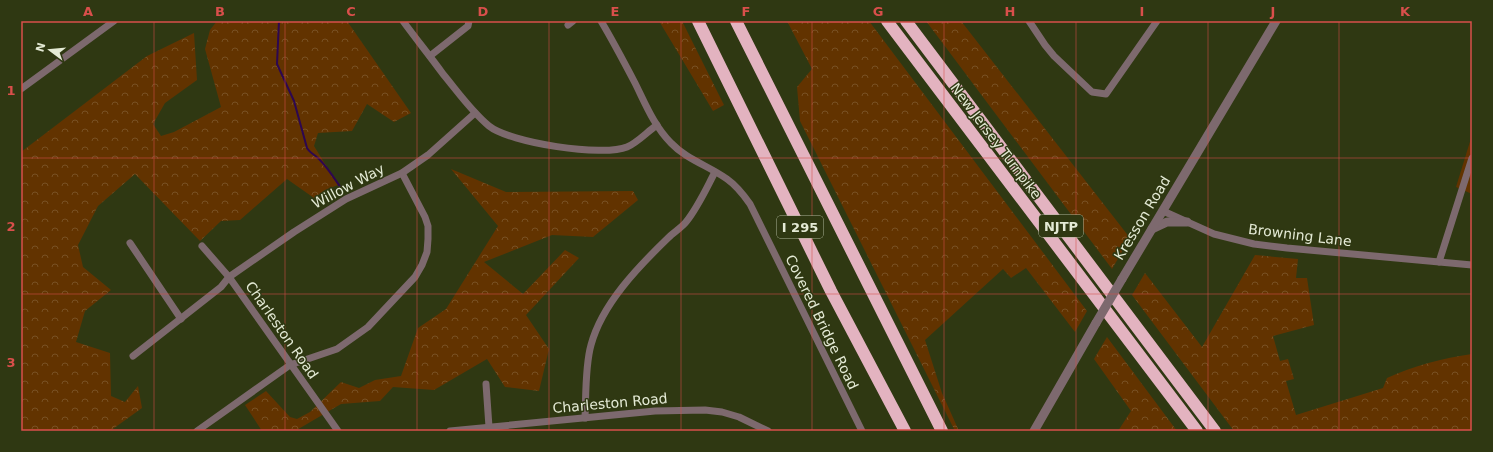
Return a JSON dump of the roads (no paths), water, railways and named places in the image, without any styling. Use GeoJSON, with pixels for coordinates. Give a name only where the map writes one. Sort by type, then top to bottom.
{"type":"FeatureCollection","features":[{"type":"Feature","properties":{"kind":"highway","name":"I 295"},"geometry":{"type":"LineString","coordinates":[[698,21],[831,291],[905,431]]}},
{"type":"Feature","properties":{"kind":"highway","name":"I 295"},"geometry":{"type":"LineString","coordinates":[[736,21],[942,431]]}},
{"type":"Feature","properties":{"kind":"highway","name":"New Jersey Turnpike"},"geometry":{"type":"LineString","coordinates":[[887,21],[1197,431]]}},
{"type":"Feature","properties":{"kind":"highway","name":"New Jersey Turnpike"},"geometry":{"type":"LineString","coordinates":[[906,21],[1215,431]]}},
{"type":"Feature","properties":{"kind":"street"},"geometry":{"type":"LineString","coordinates":[[21,89],[114,21]]}},
{"type":"Feature","properties":{"kind":"street"},"geometry":{"type":"LineString","coordinates":[[403,21],[475,113],[491,127],[501,133],[577,150],[611,151],[628,146],[657,125]]}},
{"type":"Feature","properties":{"kind":"street"},"geometry":{"type":"LineString","coordinates":[[430,56],[468,26],[469,21]]}},
{"type":"Feature","properties":{"kind":"street","name":"Covered Bridge Road"},"geometry":{"type":"LineString","coordinates":[[601,21],[664,136],[672,145],[683,153],[726,178],[736,187],[750,204],[862,431]]}},
{"type":"Feature","properties":{"kind":"street"},"geometry":{"type":"LineString","coordinates":[[1029,21],[1045,45],[1092,92],[1106,94],[1157,21]]}},
{"type":"Feature","properties":{"kind":"street","name":"Kresson Road"},"geometry":{"type":"LineString","coordinates":[[1034,431],[1122,279],[1276,21]]}},
{"type":"Feature","properties":{"kind":"street","name":"Willow Way"},"geometry":{"type":"LineString","coordinates":[[133,356],[221,287],[229,277],[294,232],[346,199],[402,172],[428,155],[475,113]]}},
{"type":"Feature","properties":{"kind":"street"},"geometry":{"type":"LineString","coordinates":[[1439,262],[1472,158]]}},
{"type":"Feature","properties":{"kind":"street"},"geometry":{"type":"LineString","coordinates":[[197,431],[290,365],[337,349],[368,327],[415,277],[427,252],[428,226],[426,217],[402,172]]}},
{"type":"Feature","properties":{"kind":"street"},"geometry":{"type":"LineString","coordinates":[[585,418],[590,346],[597,328],[610,305],[631,276],[669,237],[685,224],[715,172]]}},
{"type":"Feature","properties":{"kind":"street","name":"Browning Lane"},"geometry":{"type":"LineString","coordinates":[[1163,211],[1214,234],[1254,244],[1472,265]]}},
{"type":"Feature","properties":{"kind":"street"},"geometry":{"type":"LineString","coordinates":[[1152,229],[1167,222],[1187,222]]}},
{"type":"Feature","properties":{"kind":"street"},"geometry":{"type":"LineString","coordinates":[[130,243],[181,319]]}},
{"type":"Feature","properties":{"kind":"street","name":"Charleston Road"},"geometry":{"type":"LineString","coordinates":[[202,246],[229,277],[338,431]]}},
{"type":"Feature","properties":{"kind":"street"},"geometry":{"type":"LineString","coordinates":[[486,384],[490,427]]}},
{"type":"Feature","properties":{"kind":"street","name":"Charleston Road"},"geometry":{"type":"LineString","coordinates":[[450,431],[490,427],[529,427],[585,418],[655,412],[704,410],[722,412],[739,417],[768,431]]}},
{"type":"Feature","properties":{"kind":"waterway"},"geometry":{"type":"LineString","coordinates":[[279,21],[277,64],[294,101],[307,148],[325,166],[341,188]]}}]}
